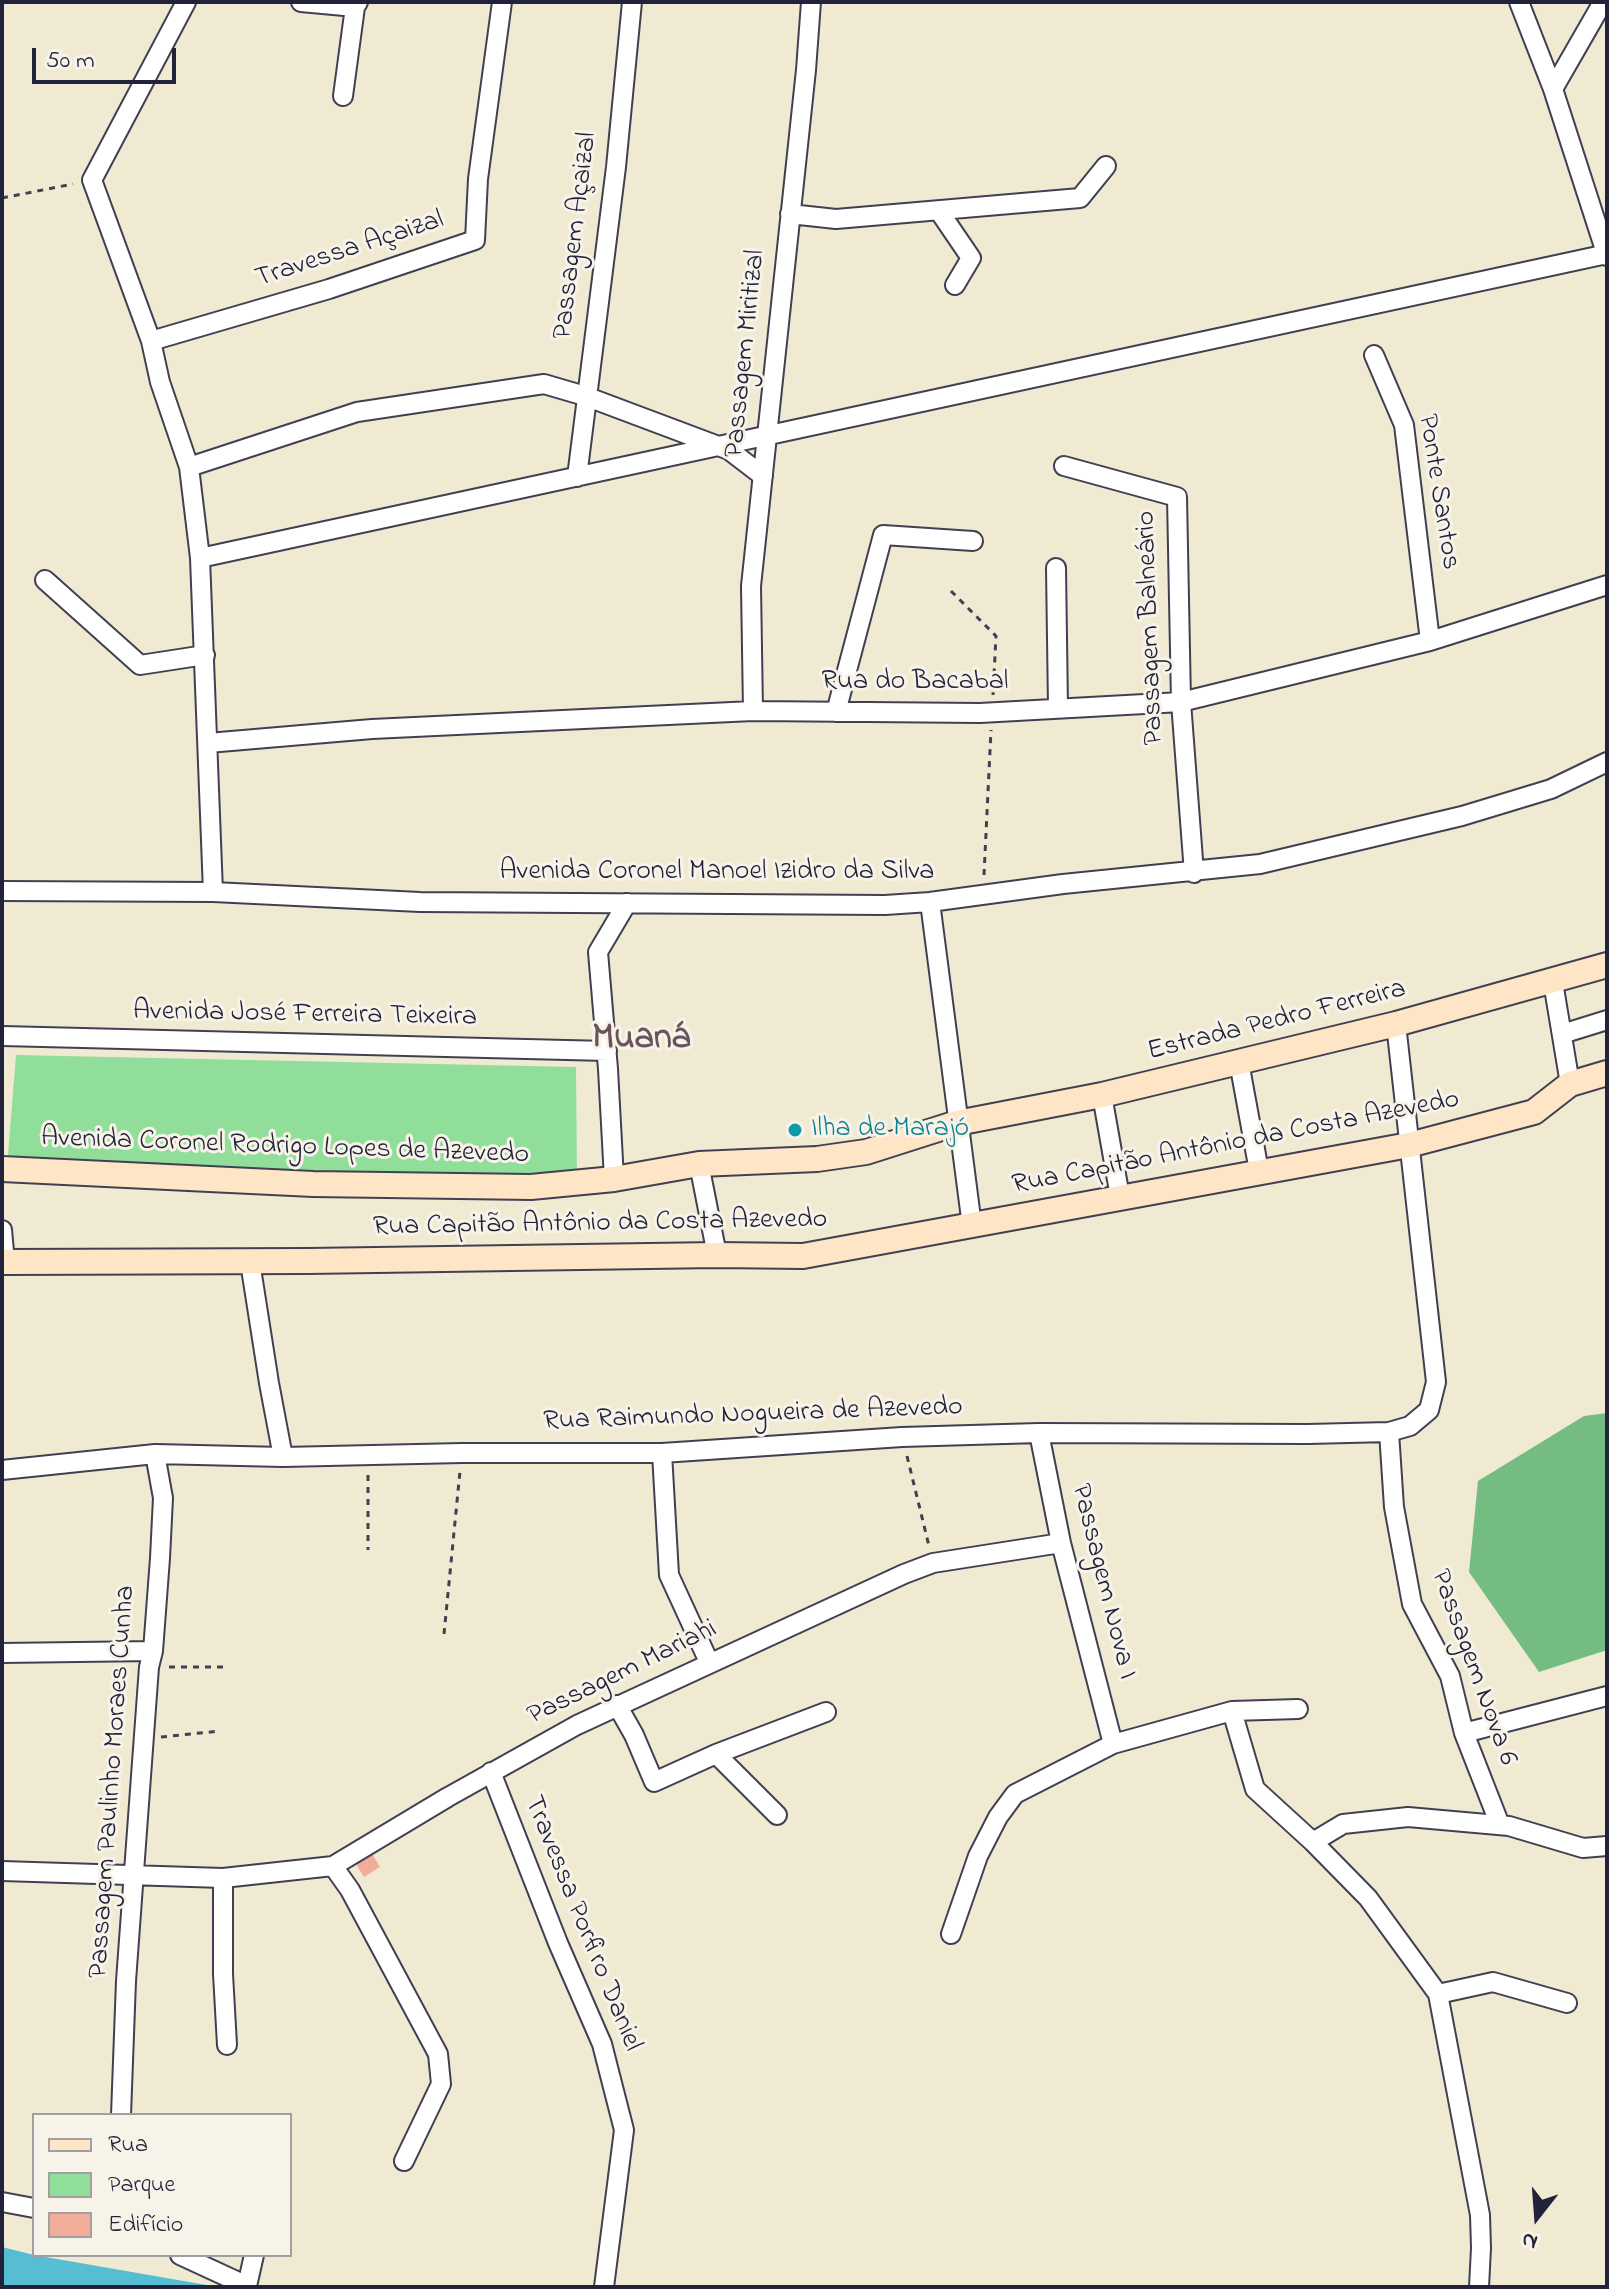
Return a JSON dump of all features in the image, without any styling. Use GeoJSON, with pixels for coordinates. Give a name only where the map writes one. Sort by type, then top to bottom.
{"type":"FeatureCollection","features":[{"type":"Feature","properties":{"kind":"main road","name":"Estrada Pedro Ferreira"},"geometry":{"type":"LineString","coordinates":[[699,1164],[817,1159],[866,1152],[957,1123],[1102,1095],[1396,1024],[1607,965]]}},
{"type":"Feature","properties":{"kind":"main road","name":"Rua Capitão Antônio da Costa Azevedo"},"geometry":{"type":"LineString","coordinates":[[3,1262],[803,1256],[1409,1145],[1534,1112],[1570,1084],[1607,1073]]}},
{"type":"Feature","properties":{"kind":"main road","name":"Avenida Coronel Rodrigo Lopes de Azevedo"},"geometry":{"type":"LineString","coordinates":[[2,1169],[329,1184],[531,1187],[614,1179],[699,1164]]}},
{"type":"Feature","properties":{"kind":"street"},"geometry":{"type":"LineString","coordinates":[[186,2],[92,180],[151,341],[160,382],[189,467],[200,558],[213,892]]}},
{"type":"Feature","properties":{"kind":"street"},"geometry":{"type":"LineString","coordinates":[[301,2],[356,4],[343,96]]}},
{"type":"Feature","properties":{"kind":"street","name":"Travessa Açaizal"},"geometry":{"type":"LineString","coordinates":[[151,341],[329,289],[475,240],[478,179],[502,2]]}},
{"type":"Feature","properties":{"kind":"street","name":"Passagem Açaizal"},"geometry":{"type":"LineString","coordinates":[[577,477],[616,167],[632,2]]}},
{"type":"Feature","properties":{"kind":"street","name":"Passagem Miritizal"},"geometry":{"type":"LineString","coordinates":[[753,711],[751,586],[811,2]]}},
{"type":"Feature","properties":{"kind":"street"},"geometry":{"type":"LineString","coordinates":[[200,558],[1607,255],[1553,89],[1519,2]]}},
{"type":"Feature","properties":{"kind":"street"},"geometry":{"type":"LineString","coordinates":[[1553,89],[1603,2]]}},
{"type":"Feature","properties":{"kind":"street"},"geometry":{"type":"LineString","coordinates":[[790,214],[836,219],[1080,198],[1106,166]]}},
{"type":"Feature","properties":{"kind":"street"},"geometry":{"type":"LineString","coordinates":[[939,211],[971,258],[955,285]]}},
{"type":"Feature","properties":{"kind":"street","name":"Ponte Santos"},"geometry":{"type":"LineString","coordinates":[[1374,355],[1404,425],[1430,641]]}},
{"type":"Feature","properties":{"kind":"street"},"geometry":{"type":"LineString","coordinates":[[189,467],[357,412],[544,384],[585,396],[729,450],[763,476]]}},
{"type":"Feature","properties":{"kind":"street","name":"Passagem Balneário"},"geometry":{"type":"LineString","coordinates":[[1064,466],[1177,497],[1181,702],[1194,873]]}},
{"type":"Feature","properties":{"kind":"street"},"geometry":{"type":"LineString","coordinates":[[836,712],[883,535],[973,541]]}},
{"type":"Feature","properties":{"kind":"street"},"geometry":{"type":"LineString","coordinates":[[1056,568],[1058,708]]}},
{"type":"Feature","properties":{"kind":"street"},"geometry":{"type":"LineString","coordinates":[[45,580],[140,665],[205,655]]}},
{"type":"Feature","properties":{"kind":"street","name":"Rua do Bacabal"},"geometry":{"type":"LineString","coordinates":[[208,743],[372,729],[753,711],[992,712],[1181,702],[1430,641],[1607,585]]}},
{"type":"Feature","properties":{"kind":"street","name":"Avenida Coronel Manoel Izidro da Silva"},"geometry":{"type":"LineString","coordinates":[[2,891],[213,892],[420,902],[885,905],[930,902],[1260,864],[1462,816],[1551,789],[1607,762]]}},
{"type":"Feature","properties":{"kind":"street"},"geometry":{"type":"LineString","coordinates":[[930,902],[972,1226]]}},
{"type":"Feature","properties":{"kind":"street"},"geometry":{"type":"LineString","coordinates":[[614,1179],[598,952],[627,903]]}},
{"type":"Feature","properties":{"kind":"street"},"geometry":{"type":"LineString","coordinates":[[1553,982],[1570,1084]]}},
{"type":"Feature","properties":{"kind":"street"},"geometry":{"type":"LineString","coordinates":[[1562,1034],[1607,1020]]}},
{"type":"Feature","properties":{"kind":"street"},"geometry":{"type":"LineString","coordinates":[[1396,1024],[1409,1145]]}},
{"type":"Feature","properties":{"kind":"street","name":"Avenida José Ferreira Teixeira"},"geometry":{"type":"LineString","coordinates":[[2,1036],[607,1051]]}},
{"type":"Feature","properties":{"kind":"street"},"geometry":{"type":"LineString","coordinates":[[1239,1062],[1259,1171]]}},
{"type":"Feature","properties":{"kind":"street"},"geometry":{"type":"LineString","coordinates":[[1102,1095],[1120,1197]]}},
{"type":"Feature","properties":{"kind":"street","name":"Rua Raimundo Nogueira de Azevedo"},"geometry":{"type":"LineString","coordinates":[[2,1470],[155,1454],[283,1457],[662,1453],[902,1437],[1039,1433],[1389,1432],[1410,1426],[1429,1410],[1436,1382],[1409,1145]]}},
{"type":"Feature","properties":{"kind":"street"},"geometry":{"type":"LineString","coordinates":[[699,1164],[717,1255]]}},
{"type":"Feature","properties":{"kind":"street"},"geometry":{"type":"LineString","coordinates":[[2,1230],[3,1262]]}},
{"type":"Feature","properties":{"kind":"street"},"geometry":{"type":"LineString","coordinates":[[250,1262],[283,1457]]}},
{"type":"Feature","properties":{"kind":"street","name":"Passagem Nova 6"},"geometry":{"type":"LineString","coordinates":[[1389,1432],[1394,1507],[1412,1604],[1450,1676],[1464,1733],[1500,1825]]}},
{"type":"Feature","properties":{"kind":"street","name":"Passagem Nova I"},"geometry":{"type":"LineString","coordinates":[[1039,1433],[1061,1543],[1113,1744]]}},
{"type":"Feature","properties":{"kind":"street"},"geometry":{"type":"LineString","coordinates":[[662,1453],[669,1575],[709,1662]]}},
{"type":"Feature","properties":{"kind":"street","name":"Passagem Paulinho Moraes Cunha"},"geometry":{"type":"LineString","coordinates":[[121,2113],[126,1981],[163,1498],[155,1454]]}},
{"type":"Feature","properties":{"kind":"street","name":"Passagem Mariahi"},"geometry":{"type":"LineString","coordinates":[[2,1871],[223,1878],[333,1866],[491,1772],[617,1705],[904,1574],[933,1563],[1061,1543]]}},
{"type":"Feature","properties":{"kind":"street"},"geometry":{"type":"LineString","coordinates":[[2,1653],[151,1659]]}},
{"type":"Feature","properties":{"kind":"street"},"geometry":{"type":"LineString","coordinates":[[1464,1733],[1607,1696]]}},
{"type":"Feature","properties":{"kind":"street"},"geometry":{"type":"LineString","coordinates":[[617,1705],[654,1782],[716,1754],[826,1712]]}},
{"type":"Feature","properties":{"kind":"street"},"geometry":{"type":"LineString","coordinates":[[951,1934],[978,1856],[998,1817],[1015,1794],[1113,1744],[1232,1711],[1298,1709]]}},
{"type":"Feature","properties":{"kind":"street"},"geometry":{"type":"LineString","coordinates":[[1232,1711],[1255,1789],[1368,1898],[1438,1994],[1480,2215],[1479,2287]]}},
{"type":"Feature","properties":{"kind":"street"},"geometry":{"type":"LineString","coordinates":[[716,1754],[777,1815]]}},
{"type":"Feature","properties":{"kind":"street","name":"Travessa Porfiro Daniel"},"geometry":{"type":"LineString","coordinates":[[491,1772],[558,1943],[602,2044],[624,2130],[604,2287]]}},
{"type":"Feature","properties":{"kind":"street"},"geometry":{"type":"LineString","coordinates":[[1313,1842],[1343,1824],[1408,1817],[1500,1825],[1583,1848],[1607,1846]]}},
{"type":"Feature","properties":{"kind":"street"},"geometry":{"type":"LineString","coordinates":[[333,1866],[350,1890],[438,2054],[441,2084],[404,2161]]}},
{"type":"Feature","properties":{"kind":"street"},"geometry":{"type":"LineString","coordinates":[[223,1878],[227,2045]]}},
{"type":"Feature","properties":{"kind":"street"},"geometry":{"type":"LineString","coordinates":[[1438,1994],[1493,1982],[1567,2003]]}},
{"type":"Feature","properties":{"kind":"street"},"geometry":{"type":"LineString","coordinates":[[2,2202],[32,2208]]}},
{"type":"Feature","properties":{"kind":"street"},"geometry":{"type":"LineString","coordinates":[[184,2257],[247,2286],[254,2257]]}},
{"type":"Feature","properties":{"kind":"path"},"geometry":{"type":"LineString","coordinates":[[2,198],[92,180]]}},
{"type":"Feature","properties":{"kind":"path"},"geometry":{"type":"LineString","coordinates":[[951,591],[996,636],[983,895]]}},
{"type":"Feature","properties":{"kind":"path"},"geometry":{"type":"LineString","coordinates":[[902,1437],[933,1563]]}},
{"type":"Feature","properties":{"kind":"path"},"geometry":{"type":"LineString","coordinates":[[444,1634],[462,1453]]}},
{"type":"Feature","properties":{"kind":"path"},"geometry":{"type":"LineString","coordinates":[[368,1455],[368,1550]]}},
{"type":"Feature","properties":{"kind":"path"},"geometry":{"type":"LineString","coordinates":[[151,1659],[226,1667]]}},
{"type":"Feature","properties":{"kind":"path"},"geometry":{"type":"LineString","coordinates":[[146,1738],[220,1731]]}},
{"type":"Feature","properties":{"kind":"green space"},"geometry":{"type":"Polygon","coordinates":[[[16,1055],[576,1067],[577,1180],[7,1167],[16,1055]]]}},
{"type":"Feature","properties":{"kind":"green space"},"geometry":{"type":"Polygon","coordinates":[[[1607,1413],[1607,1650],[1539,1672],[1469,1572],[1478,1481],[1584,1416],[1607,1413]]]}},
{"type":"Feature","properties":{"kind":"water"},"geometry":{"type":"Polygon","coordinates":[[[2,2247],[32,2257],[218,2287],[2,2287],[2,2247]]]}},
{"type":"Feature","properties":{"kind":"building"},"geometry":{"type":"Polygon","coordinates":[[[368,1847],[380,1867],[364,1877],[356,1864],[360,1862],[355,1854],[368,1847]]]}},
{"type":"Feature","properties":{"kind":"place","name":"Ilha de Marajó"},"geometry":{"type":"Point","coordinates":[795,1130]}},
{"type":"Feature","properties":{"kind":"district","name":"Muaná"},"geometry":{"type":"Point","coordinates":[641,1041]}}]}
